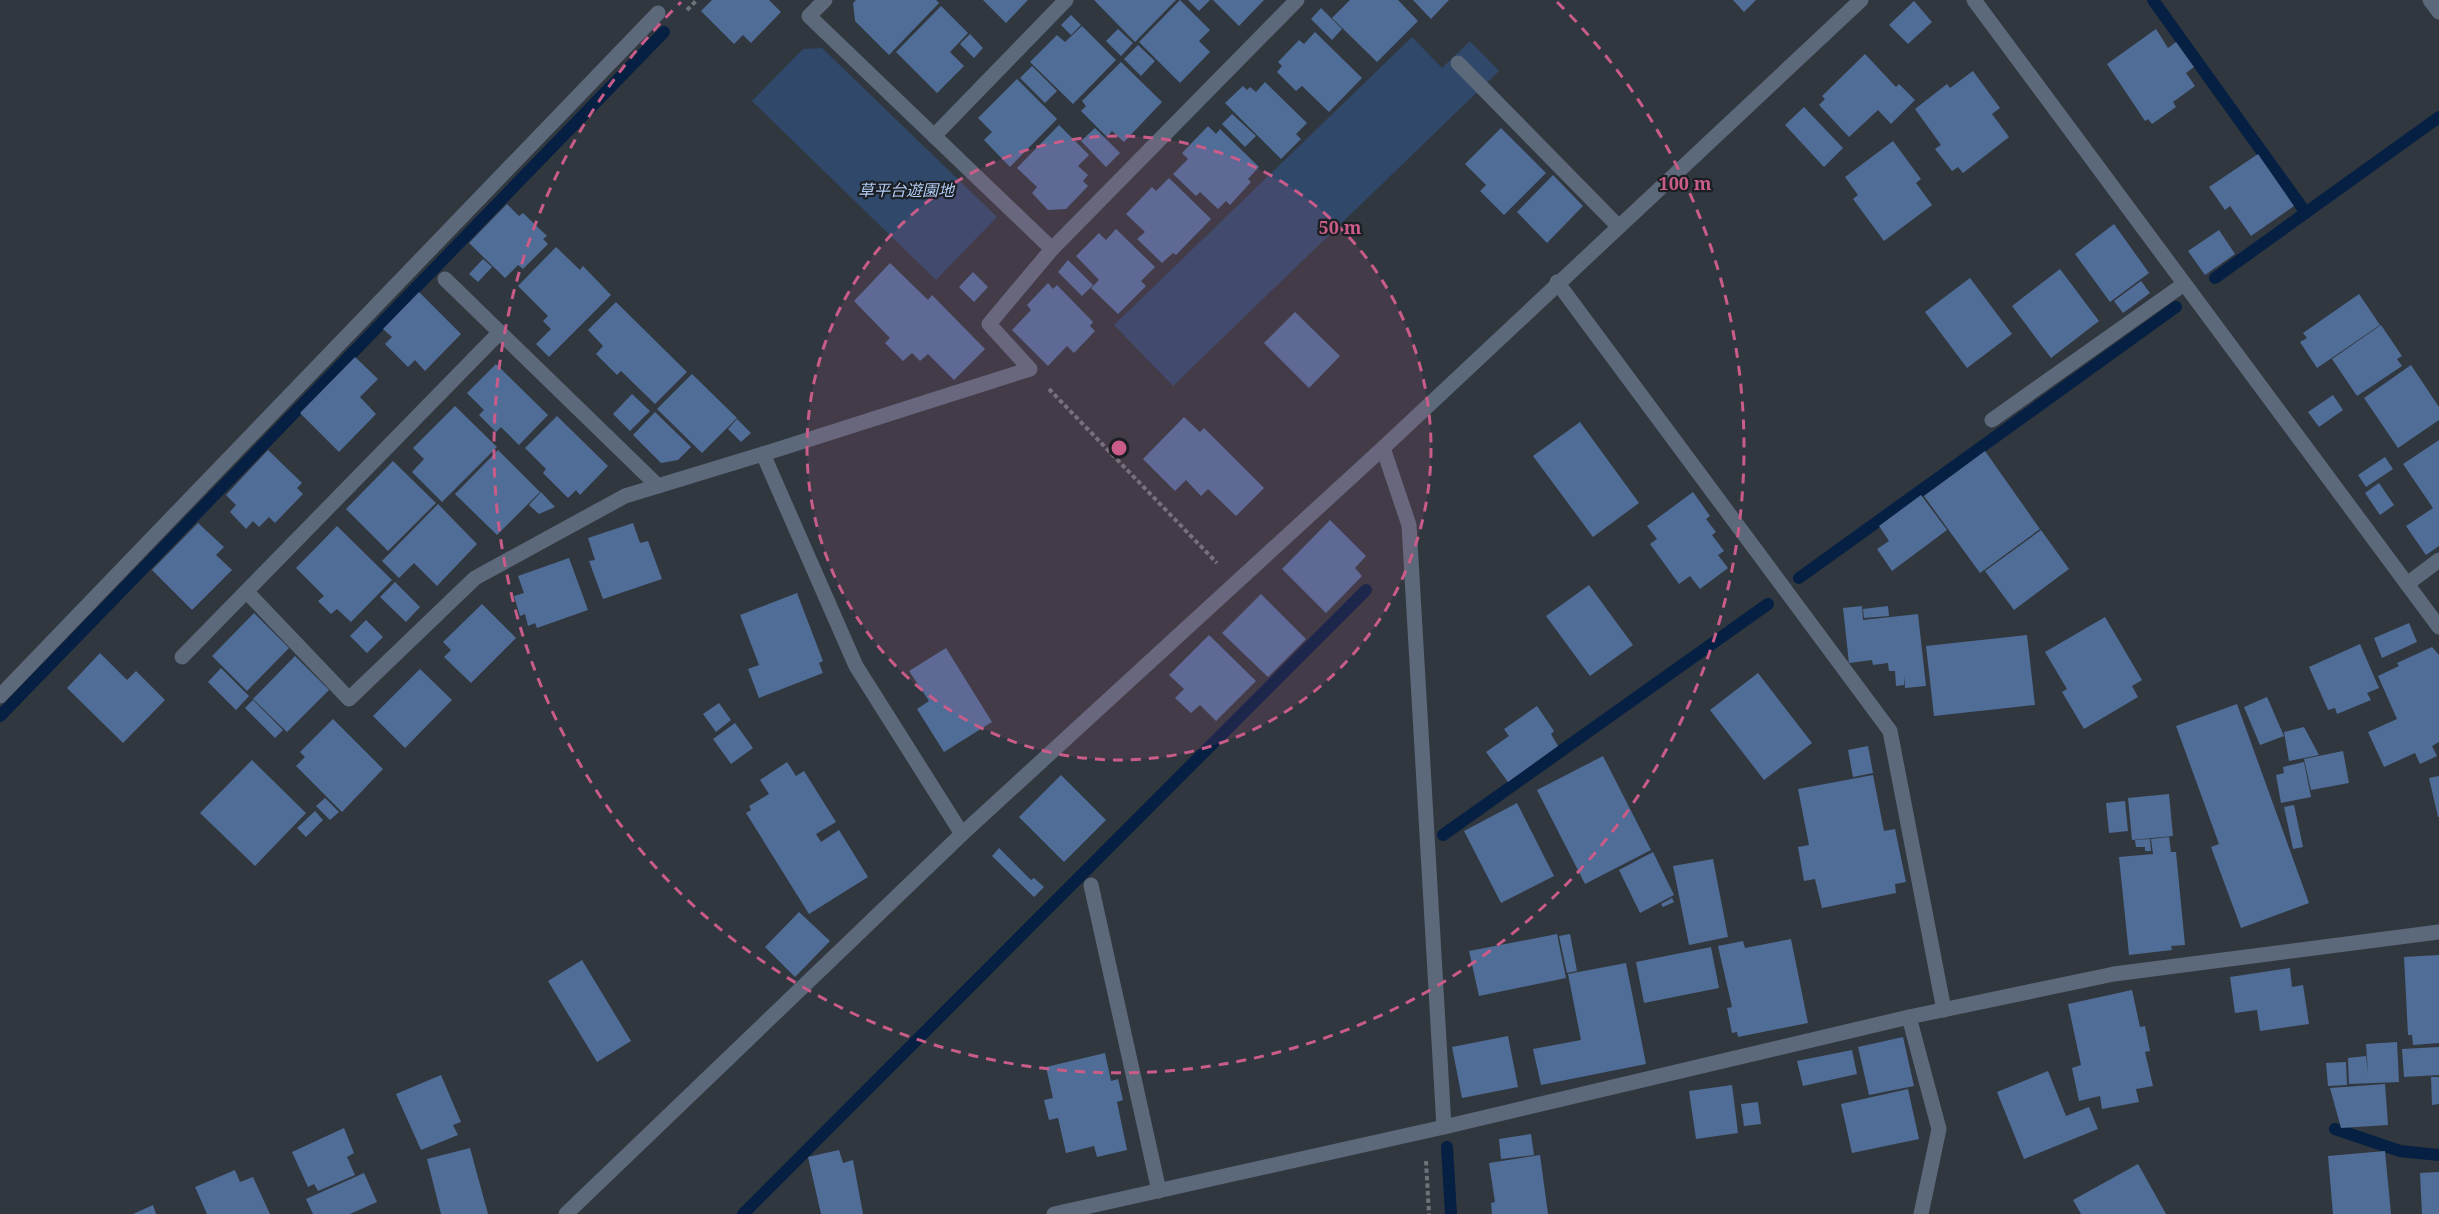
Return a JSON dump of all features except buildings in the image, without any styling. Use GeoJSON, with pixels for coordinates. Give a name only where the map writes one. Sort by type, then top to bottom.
{"type":"FeatureCollection","features":[{"type":"Feature","properties":{"kind":"street"},"geometry":{"type":"LineString","coordinates":[[825,0],[809,16],[1052,249]]}},
{"type":"Feature","properties":{"kind":"street"},"geometry":{"type":"LineString","coordinates":[[934,136],[1066,0]]}},
{"type":"Feature","properties":{"kind":"street"},"geometry":{"type":"LineString","coordinates":[[247,592],[349,699],[476,578],[625,496],[1030,369],[989,324],[1052,249],[1297,0]]}},
{"type":"Feature","properties":{"kind":"street"},"geometry":{"type":"LineString","coordinates":[[566,1214],[962,834],[1383,448],[1557,282],[1861,0]]}},
{"type":"Feature","properties":{"kind":"street"},"geometry":{"type":"LineString","coordinates":[[1974,0],[2439,627]]}},
{"type":"Feature","properties":{"kind":"street"},"geometry":{"type":"LineString","coordinates":[[2430,0],[2439,12]]}},
{"type":"Feature","properties":{"kind":"street"},"geometry":{"type":"LineString","coordinates":[[0,696],[658,13]]}},
{"type":"Feature","properties":{"kind":"street"},"geometry":{"type":"LineString","coordinates":[[1458,63],[1618,226]]}},
{"type":"Feature","properties":{"kind":"street"},"geometry":{"type":"LineString","coordinates":[[445,279],[658,486]]}},
{"type":"Feature","properties":{"kind":"street"},"geometry":{"type":"LineString","coordinates":[[1557,282],[1890,731],[1944,1010]]}},
{"type":"Feature","properties":{"kind":"street"},"geometry":{"type":"LineString","coordinates":[[1992,420],[2184,284]]}},
{"type":"Feature","properties":{"kind":"street"},"geometry":{"type":"LineString","coordinates":[[182,657],[500,333]]}},
{"type":"Feature","properties":{"kind":"street"},"geometry":{"type":"LineString","coordinates":[[1383,448],[1409,525],[1444,1127]]}},
{"type":"Feature","properties":{"kind":"street"},"geometry":{"type":"LineString","coordinates":[[763,454],[856,666],[962,834]]}},
{"type":"Feature","properties":{"kind":"street"},"geometry":{"type":"LineString","coordinates":[[2407,584],[2439,560]]}},
{"type":"Feature","properties":{"kind":"street"},"geometry":{"type":"LineString","coordinates":[[1091,885],[1159,1191]]}},
{"type":"Feature","properties":{"kind":"street"},"geometry":{"type":"LineString","coordinates":[[1054,1214],[1444,1127],[1909,1017],[2114,974],[2439,932]]}},
{"type":"Feature","properties":{"kind":"street"},"geometry":{"type":"LineString","coordinates":[[1909,1017],[1939,1129],[1921,1214]]}},
{"type":"Feature","properties":{"kind":"path"},"geometry":{"type":"LineString","coordinates":[[1030,369],[1236,583]]}},
{"type":"Feature","properties":{"kind":"green space"},"geometry":{"type":"Polygon","coordinates":[[[1412,37],[1442,68],[1470,41],[1499,71],[1173,386],[1114,325],[1412,37]]]}},
{"type":"Feature","properties":{"kind":"green space","name":"草平台遊園地"},"geometry":{"type":"Polygon","coordinates":[[[822,48],[997,217],[936,280],[752,101],[803,49],[822,48]]]}},
{"type":"Feature","properties":{"kind":"waterway"},"geometry":{"type":"LineString","coordinates":[[2153,0],[2306,213]]}},
{"type":"Feature","properties":{"kind":"waterway"},"geometry":{"type":"LineString","coordinates":[[0,716],[664,32]]}},
{"type":"Feature","properties":{"kind":"waterway"},"geometry":{"type":"LineString","coordinates":[[2215,278],[2439,117]]}},
{"type":"Feature","properties":{"kind":"waterway"},"geometry":{"type":"LineString","coordinates":[[1799,578],[2176,307]]}},
{"type":"Feature","properties":{"kind":"waterway"},"geometry":{"type":"LineString","coordinates":[[743,1214],[1366,590]]}},
{"type":"Feature","properties":{"kind":"waterway"},"geometry":{"type":"LineString","coordinates":[[1443,835],[1768,604]]}},
{"type":"Feature","properties":{"kind":"waterway"},"geometry":{"type":"LineString","coordinates":[[2335,1129],[2400,1151],[2439,1155]]}},
{"type":"Feature","properties":{"kind":"waterway"},"geometry":{"type":"LineString","coordinates":[[1447,1147],[1451,1214]]}}]}
